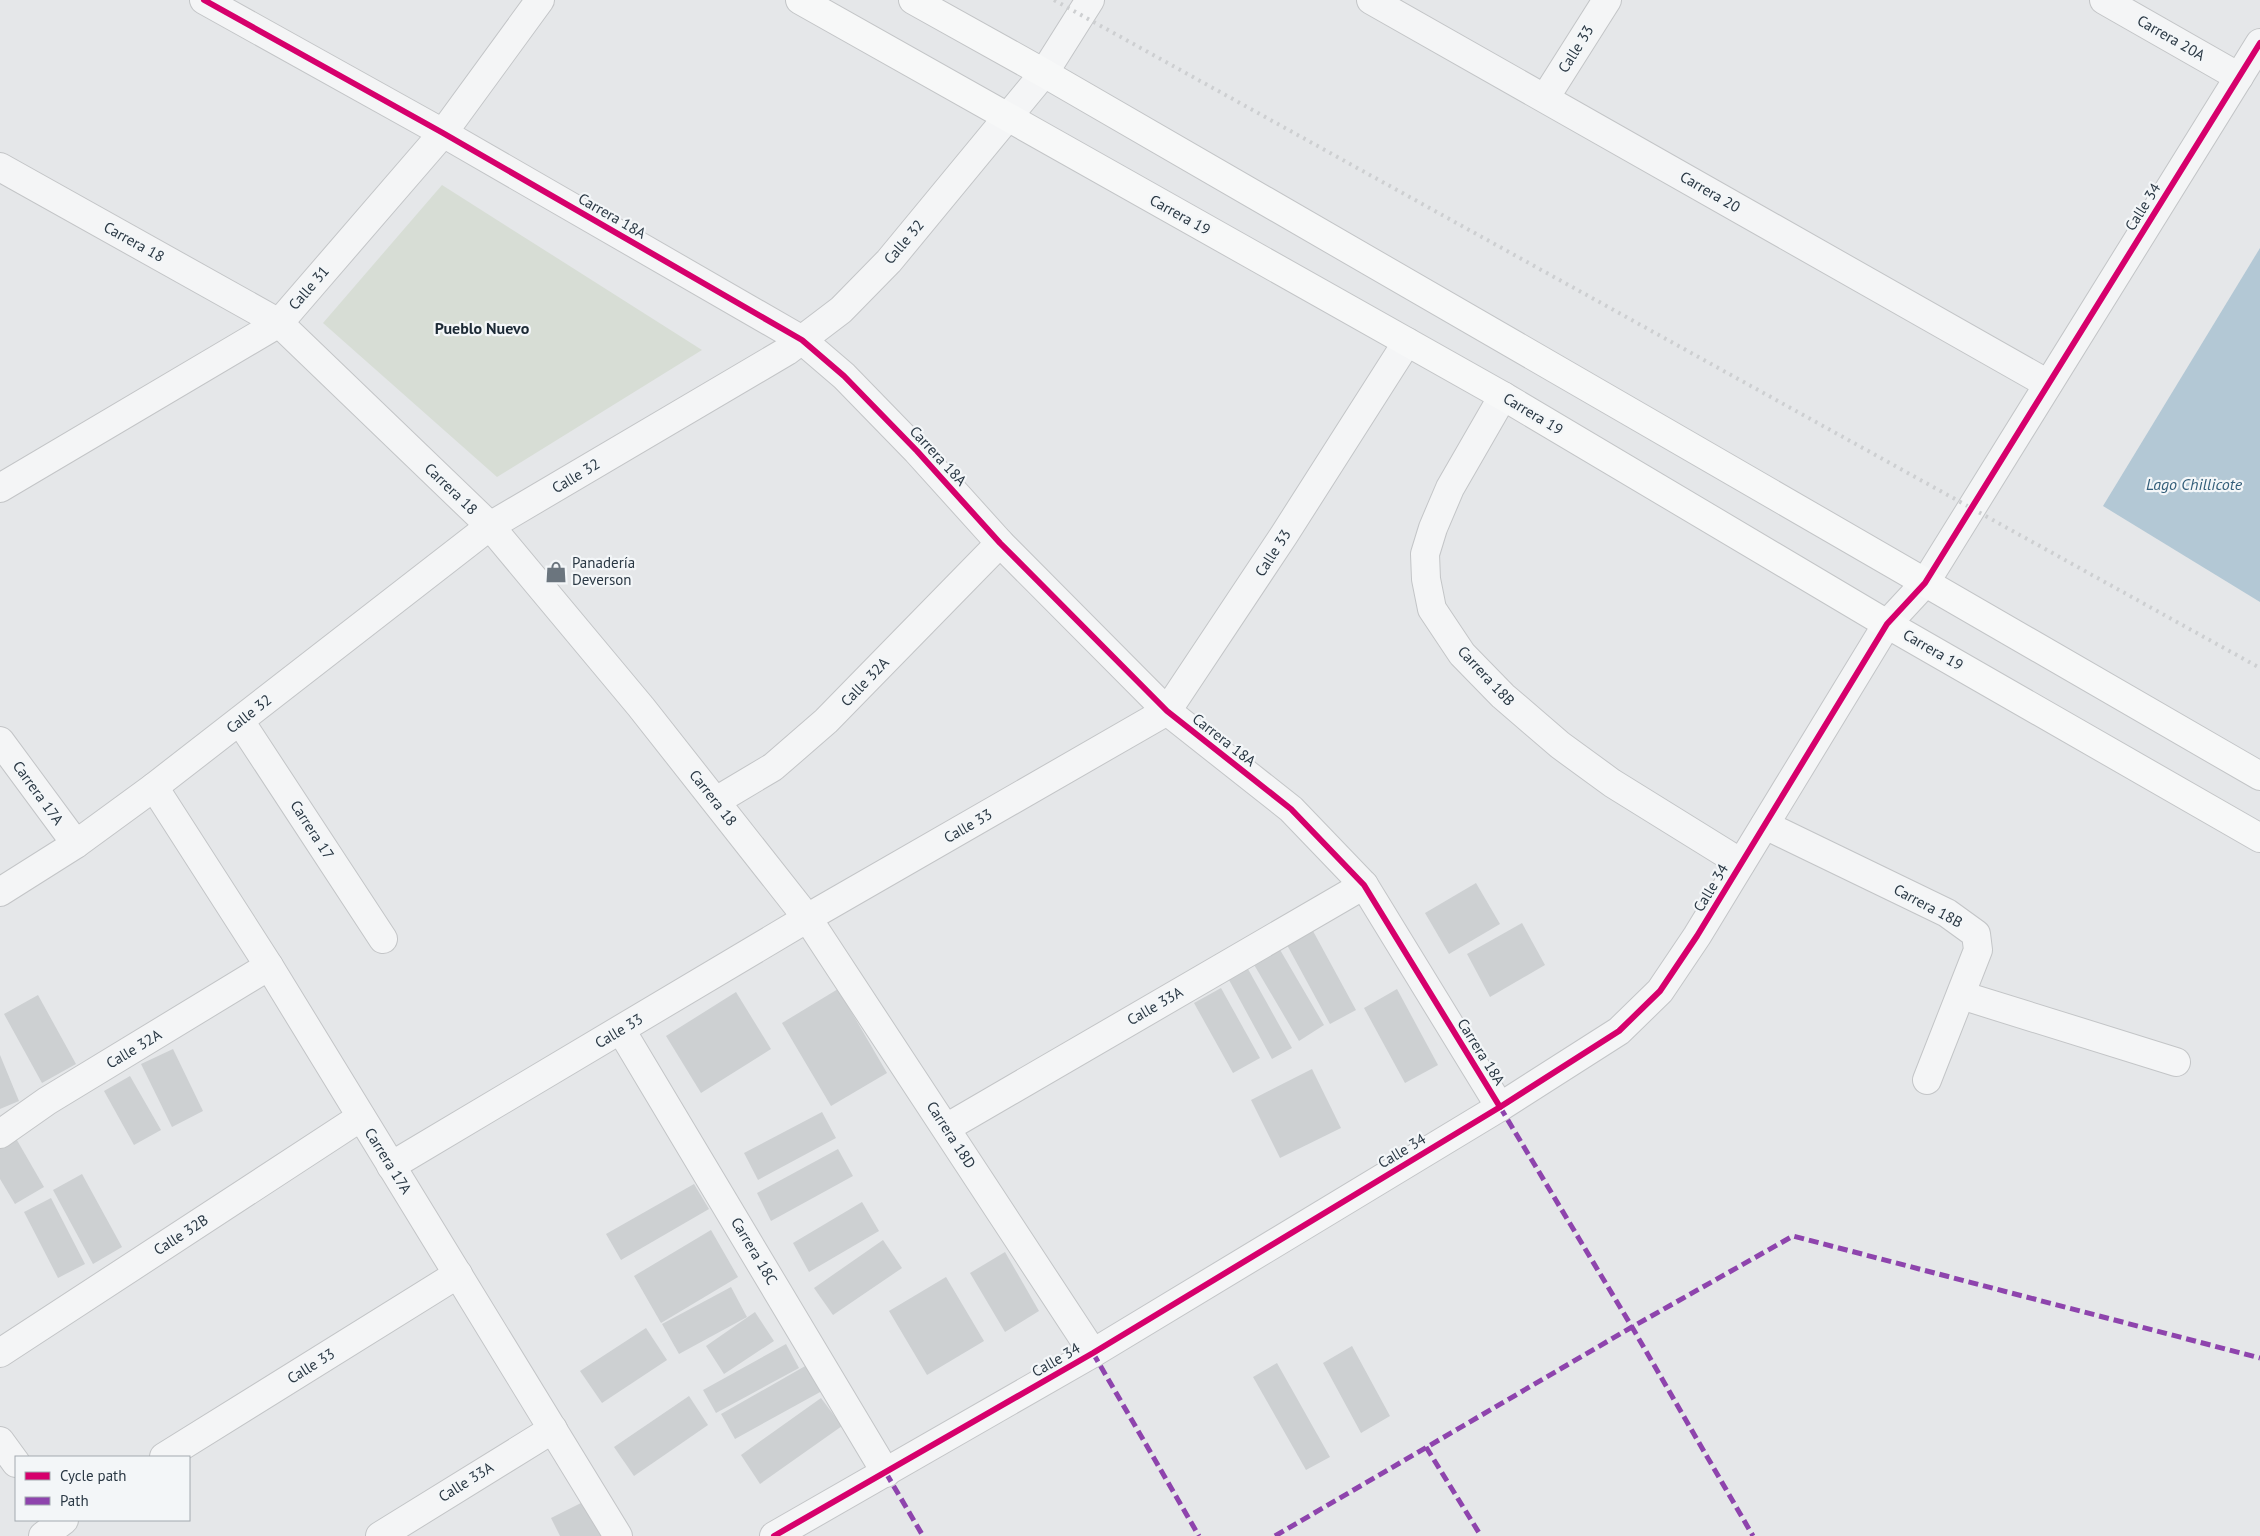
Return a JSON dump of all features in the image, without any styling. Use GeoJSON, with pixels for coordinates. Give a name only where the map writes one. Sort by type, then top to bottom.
{"type":"FeatureCollection","features":[{"type":"Feature","properties":{"kind":"main road","name":"Carrera 19"},"geometry":{"type":"LineString","coordinates":[[800,0],[1503,396],[1887,624],[2260,838]]}},
{"type":"Feature","properties":{"kind":"main road"},"geometry":{"type":"LineString","coordinates":[[913,0],[1044,72],[2260,776]]}},
{"type":"Feature","properties":{"kind":"street","name":"Carrera 18A"},"geometry":{"type":"LineString","coordinates":[[204,0],[443,133],[802,340],[844,376],[917,451],[1000,543],[1167,711],[1291,809],[1364,885],[1500,1107]]}},
{"type":"Feature","properties":{"kind":"street","name":"Calle 31"},"geometry":{"type":"LineString","coordinates":[[0,488],[279,323],[443,133],[540,0]]}},
{"type":"Feature","properties":{"kind":"street","name":"Calle 32"},"geometry":{"type":"LineString","coordinates":[[0,892],[76,844],[154,787],[490,526],[787,351],[841,310],[889,261],[1044,72],[1090,0]]}},
{"type":"Feature","properties":{"kind":"street","name":"Carrera 20"},"geometry":{"type":"LineString","coordinates":[[1371,0],[2048,384]]}},
{"type":"Feature","properties":{"kind":"street","name":"Calle 33"},"geometry":{"type":"LineString","coordinates":[[1545,98],[1607,0]]}},
{"type":"Feature","properties":{"kind":"street","name":"Carrera 20A"},"geometry":{"type":"LineString","coordinates":[[2104,0],[2239,77]]}},
{"type":"Feature","properties":{"kind":"street","name":"Calle 34"},"geometry":{"type":"LineString","coordinates":[[774,1536],[1093,1353],[1500,1107],[1619,1031],[1660,991],[1765,825],[1887,624],[1925,583],[2260,43]]}},
{"type":"Feature","properties":{"kind":"street","name":"Carrera 18"},"geometry":{"type":"LineString","coordinates":[[0,167],[279,323],[490,526],[641,707],[808,918]]}},
{"type":"Feature","properties":{"kind":"street","name":"Calle 33"},"geometry":{"type":"LineString","coordinates":[[391,1166],[808,918],[1167,711],[1284,536],[1407,342]]}},
{"type":"Feature","properties":{"kind":"street","name":"Carrera 18B"},"geometry":{"type":"LineString","coordinates":[[1503,396],[1450,488],[1433,528],[1425,554],[1426,580],[1432,609],[1462,654],[1503,696],[1560,745],[1612,783],[1741,863]]}},
{"type":"Feature","properties":{"kind":"street","name":"Calle 32A"},"geometry":{"type":"LineString","coordinates":[[716,801],[773,767],[826,721],[1000,543]]}},
{"type":"Feature","properties":{"kind":"street","name":"Carrera 17"},"geometry":{"type":"LineString","coordinates":[[240,721],[383,939]]}},
{"type":"Feature","properties":{"kind":"street","name":"Carrera 17A"},"geometry":{"type":"LineString","coordinates":[[0,741],[76,844]]}},
{"type":"Feature","properties":{"kind":"street","name":"Carrera 17A"},"geometry":{"type":"LineString","coordinates":[[154,787],[269,966],[618,1536]]}},
{"type":"Feature","properties":{"kind":"street","name":"Carrera 18B"},"geometry":{"type":"LineString","coordinates":[[1765,825],[1947,913],[1976,934],[1978,950],[1927,1080]]}},
{"type":"Feature","properties":{"kind":"street","name":"Calle 33A"},"geometry":{"type":"LineString","coordinates":[[946,1128],[1364,885]]}},
{"type":"Feature","properties":{"kind":"street","name":"Carrera 18D"},"geometry":{"type":"LineString","coordinates":[[808,918],[1093,1353]]}},
{"type":"Feature","properties":{"kind":"street","name":"Calle 32A"},"geometry":{"type":"LineString","coordinates":[[0,1134],[47,1101],[269,966]]}},
{"type":"Feature","properties":{"kind":"street"},"geometry":{"type":"LineString","coordinates":[[1961,995],[2176,1062]]}},
{"type":"Feature","properties":{"kind":"street","name":"Carrera 18C"},"geometry":{"type":"LineString","coordinates":[[621,1030],[886,1473]]}},
{"type":"Feature","properties":{"kind":"street","name":"Calle 32B"},"geometry":{"type":"LineString","coordinates":[[0,1353],[361,1117]]}},
{"type":"Feature","properties":{"kind":"street","name":"Calle 33"},"geometry":{"type":"LineString","coordinates":[[166,1456],[458,1274]]}},
{"type":"Feature","properties":{"kind":"street","name":"Calle 33A"},"geometry":{"type":"LineString","coordinates":[[380,1536],[553,1429]]}},
{"type":"Feature","properties":{"kind":"street"},"geometry":{"type":"LineString","coordinates":[[0,1442],[15,1463]]}},
{"type":"Feature","properties":{"kind":"shaded area"},"geometry":{"type":"Polygon","coordinates":[[[442,185],[702,350],[497,477],[323,323],[442,185]]]}},
{"type":"Feature","properties":{"kind":"water","name":"Lago Chillicote"},"geometry":{"type":"Polygon","coordinates":[[[2260,248],[2260,602],[2103,506],[2260,248]]]}},
{"type":"Feature","properties":{"kind":"building"},"geometry":{"type":"Polygon","coordinates":[[[1476,883],[1500,924],[1449,954],[1425,913],[1476,883]]]}},
{"type":"Feature","properties":{"kind":"building"},"geometry":{"type":"Polygon","coordinates":[[[1522,923],[1545,965],[1490,997],[1467,954],[1522,923]]]}},
{"type":"Feature","properties":{"kind":"building"},"geometry":{"type":"Polygon","coordinates":[[[1313,931],[1356,1010],[1330,1024],[1287,945],[1313,931]]]}},
{"type":"Feature","properties":{"kind":"building"},"geometry":{"type":"Polygon","coordinates":[[[1279,948],[1324,1025],[1299,1041],[1253,963],[1279,948]]]}},
{"type":"Feature","properties":{"kind":"building"},"geometry":{"type":"Polygon","coordinates":[[[1248,969],[1292,1048],[1272,1059],[1229,980],[1248,969]]]}},
{"type":"Feature","properties":{"kind":"building"},"geometry":{"type":"Polygon","coordinates":[[[1221,988],[1260,1058],[1233,1073],[1194,1003],[1221,988]]]}},
{"type":"Feature","properties":{"kind":"building"},"geometry":{"type":"Polygon","coordinates":[[[838,989],[887,1073],[831,1106],[782,1023],[838,989]]]}},
{"type":"Feature","properties":{"kind":"building"},"geometry":{"type":"Polygon","coordinates":[[[1397,989],[1438,1065],[1405,1083],[1364,1008],[1397,989]]]}},
{"type":"Feature","properties":{"kind":"building"},"geometry":{"type":"Polygon","coordinates":[[[736,992],[771,1049],[701,1093],[666,1036],[736,992]]]}},
{"type":"Feature","properties":{"kind":"building"},"geometry":{"type":"Polygon","coordinates":[[[38,995],[76,1064],[42,1083],[4,1014],[38,995]]]}},
{"type":"Feature","properties":{"kind":"building"},"geometry":{"type":"Polygon","coordinates":[[[173,1049],[203,1111],[172,1127],[141,1064],[173,1049]]]}},
{"type":"Feature","properties":{"kind":"building"},"geometry":{"type":"Polygon","coordinates":[[[0,1055],[19,1101],[0,1109],[0,1055]]]}},
{"type":"Feature","properties":{"kind":"building"},"geometry":{"type":"Polygon","coordinates":[[[1312,1069],[1341,1128],[1280,1158],[1251,1100],[1312,1069]]]}},
{"type":"Feature","properties":{"kind":"building"},"geometry":{"type":"Polygon","coordinates":[[[130,1076],[161,1130],[134,1145],[104,1091],[130,1076]]]}},
{"type":"Feature","properties":{"kind":"building"},"geometry":{"type":"Polygon","coordinates":[[[822,1112],[836,1138],[758,1180],[744,1153],[822,1112]]]}},
{"type":"Feature","properties":{"kind":"building"},"geometry":{"type":"Polygon","coordinates":[[[14,1135],[44,1187],[15,1204],[0,1179],[0,1143],[14,1135]]]}},
{"type":"Feature","properties":{"kind":"building"},"geometry":{"type":"Polygon","coordinates":[[[838,1149],[853,1176],[771,1221],[757,1193],[838,1149]]]}},
{"type":"Feature","properties":{"kind":"building"},"geometry":{"type":"Polygon","coordinates":[[[82,1174],[122,1247],[93,1264],[53,1190],[82,1174]]]}},
{"type":"Feature","properties":{"kind":"building"},"geometry":{"type":"Polygon","coordinates":[[[694,1184],[709,1209],[621,1260],[606,1234],[694,1184]]]}},
{"type":"Feature","properties":{"kind":"building"},"geometry":{"type":"Polygon","coordinates":[[[51,1198],[85,1264],[58,1278],[24,1212],[51,1198]]]}},
{"type":"Feature","properties":{"kind":"building"},"geometry":{"type":"Polygon","coordinates":[[[862,1202],[879,1231],[809,1272],[793,1243],[862,1202]]]}},
{"type":"Feature","properties":{"kind":"building"},"geometry":{"type":"Polygon","coordinates":[[[711,1230],[738,1277],[661,1323],[634,1276],[711,1230]]]}},
{"type":"Feature","properties":{"kind":"building"},"geometry":{"type":"Polygon","coordinates":[[[883,1240],[902,1268],[833,1315],[814,1288],[883,1240]]]}},
{"type":"Feature","properties":{"kind":"building"},"geometry":{"type":"Polygon","coordinates":[[[1005,1252],[1039,1311],[1005,1332],[970,1273],[1005,1252]]]}},
{"type":"Feature","properties":{"kind":"building"},"geometry":{"type":"Polygon","coordinates":[[[946,1277],[984,1341],[927,1375],[889,1311],[946,1277]]]}},
{"type":"Feature","properties":{"kind":"building"},"geometry":{"type":"Polygon","coordinates":[[[731,1287],[747,1317],[679,1354],[662,1324],[731,1287]]]}},
{"type":"Feature","properties":{"kind":"building"},"geometry":{"type":"Polygon","coordinates":[[[755,1312],[774,1341],[724,1374],[706,1346],[755,1312]]]}},
{"type":"Feature","properties":{"kind":"building"},"geometry":{"type":"Polygon","coordinates":[[[646,1328],[667,1360],[602,1403],[580,1371],[646,1328]]]}},
{"type":"Feature","properties":{"kind":"building"},"geometry":{"type":"Polygon","coordinates":[[[786,1344],[799,1368],[716,1413],[703,1390],[786,1344]]]}},
{"type":"Feature","properties":{"kind":"building"},"geometry":{"type":"Polygon","coordinates":[[[1352,1346],[1390,1416],[1361,1433],[1323,1363],[1352,1346]]]}},
{"type":"Feature","properties":{"kind":"building"},"geometry":{"type":"Polygon","coordinates":[[[1277,1363],[1330,1457],[1306,1470],[1253,1377],[1277,1363]]]}},
{"type":"Feature","properties":{"kind":"building"},"geometry":{"type":"Polygon","coordinates":[[[807,1365],[822,1391],[735,1439],[721,1414],[807,1365]]]}},
{"type":"Feature","properties":{"kind":"building"},"geometry":{"type":"Polygon","coordinates":[[[689,1396],[708,1425],[634,1476],[614,1447],[689,1396]]]}},
{"type":"Feature","properties":{"kind":"building"},"geometry":{"type":"Polygon","coordinates":[[[821,1398],[842,1426],[760,1484],[741,1455],[821,1398]]]}},
{"type":"Feature","properties":{"kind":"building"},"geometry":{"type":"Polygon","coordinates":[[[587,1500],[606,1536],[560,1536],[551,1518],[587,1500]]]}},
{"type":"Feature","properties":{"kind":"railway"},"geometry":{"type":"LineString","coordinates":[[1054,0],[2260,668]]}},
{"type":"Feature","properties":{"kind":"marked path"},"geometry":{"type":"LineString","coordinates":[[1500,1107],[1632,1327],[1753,1536]]}},
{"type":"Feature","properties":{"kind":"marked path"},"geometry":{"type":"LineString","coordinates":[[1275,1536],[1632,1327],[1793,1236],[2260,1358]]}},
{"type":"Feature","properties":{"kind":"marked path"},"geometry":{"type":"LineString","coordinates":[[1093,1353],[1199,1536]]}},
{"type":"Feature","properties":{"kind":"marked path"},"geometry":{"type":"LineString","coordinates":[[1426,1447],[1481,1536]]}},
{"type":"Feature","properties":{"kind":"marked path"},"geometry":{"type":"LineString","coordinates":[[886,1473],[923,1536]]}},
{"type":"Feature","properties":{"kind":"cycle path"},"geometry":{"type":"LineString","coordinates":[[204,0],[443,133],[802,340],[844,376],[917,451],[1000,543],[1167,711],[1291,809],[1364,885],[1500,1107]]}},
{"type":"Feature","properties":{"kind":"cycle path"},"geometry":{"type":"LineString","coordinates":[[774,1536],[1093,1353],[1500,1107],[1619,1031],[1660,991],[1697,936],[1887,624],[1925,583],[2260,43]]}},
{"type":"Feature","properties":{"kind":"place","name":"Panadería Deverson"},"geometry":{"type":"Point","coordinates":[556,572]}},
{"type":"Feature","properties":{"kind":"district","name":"Pueblo Nuevo"},"geometry":{"type":"Point","coordinates":[482,328]}}]}
